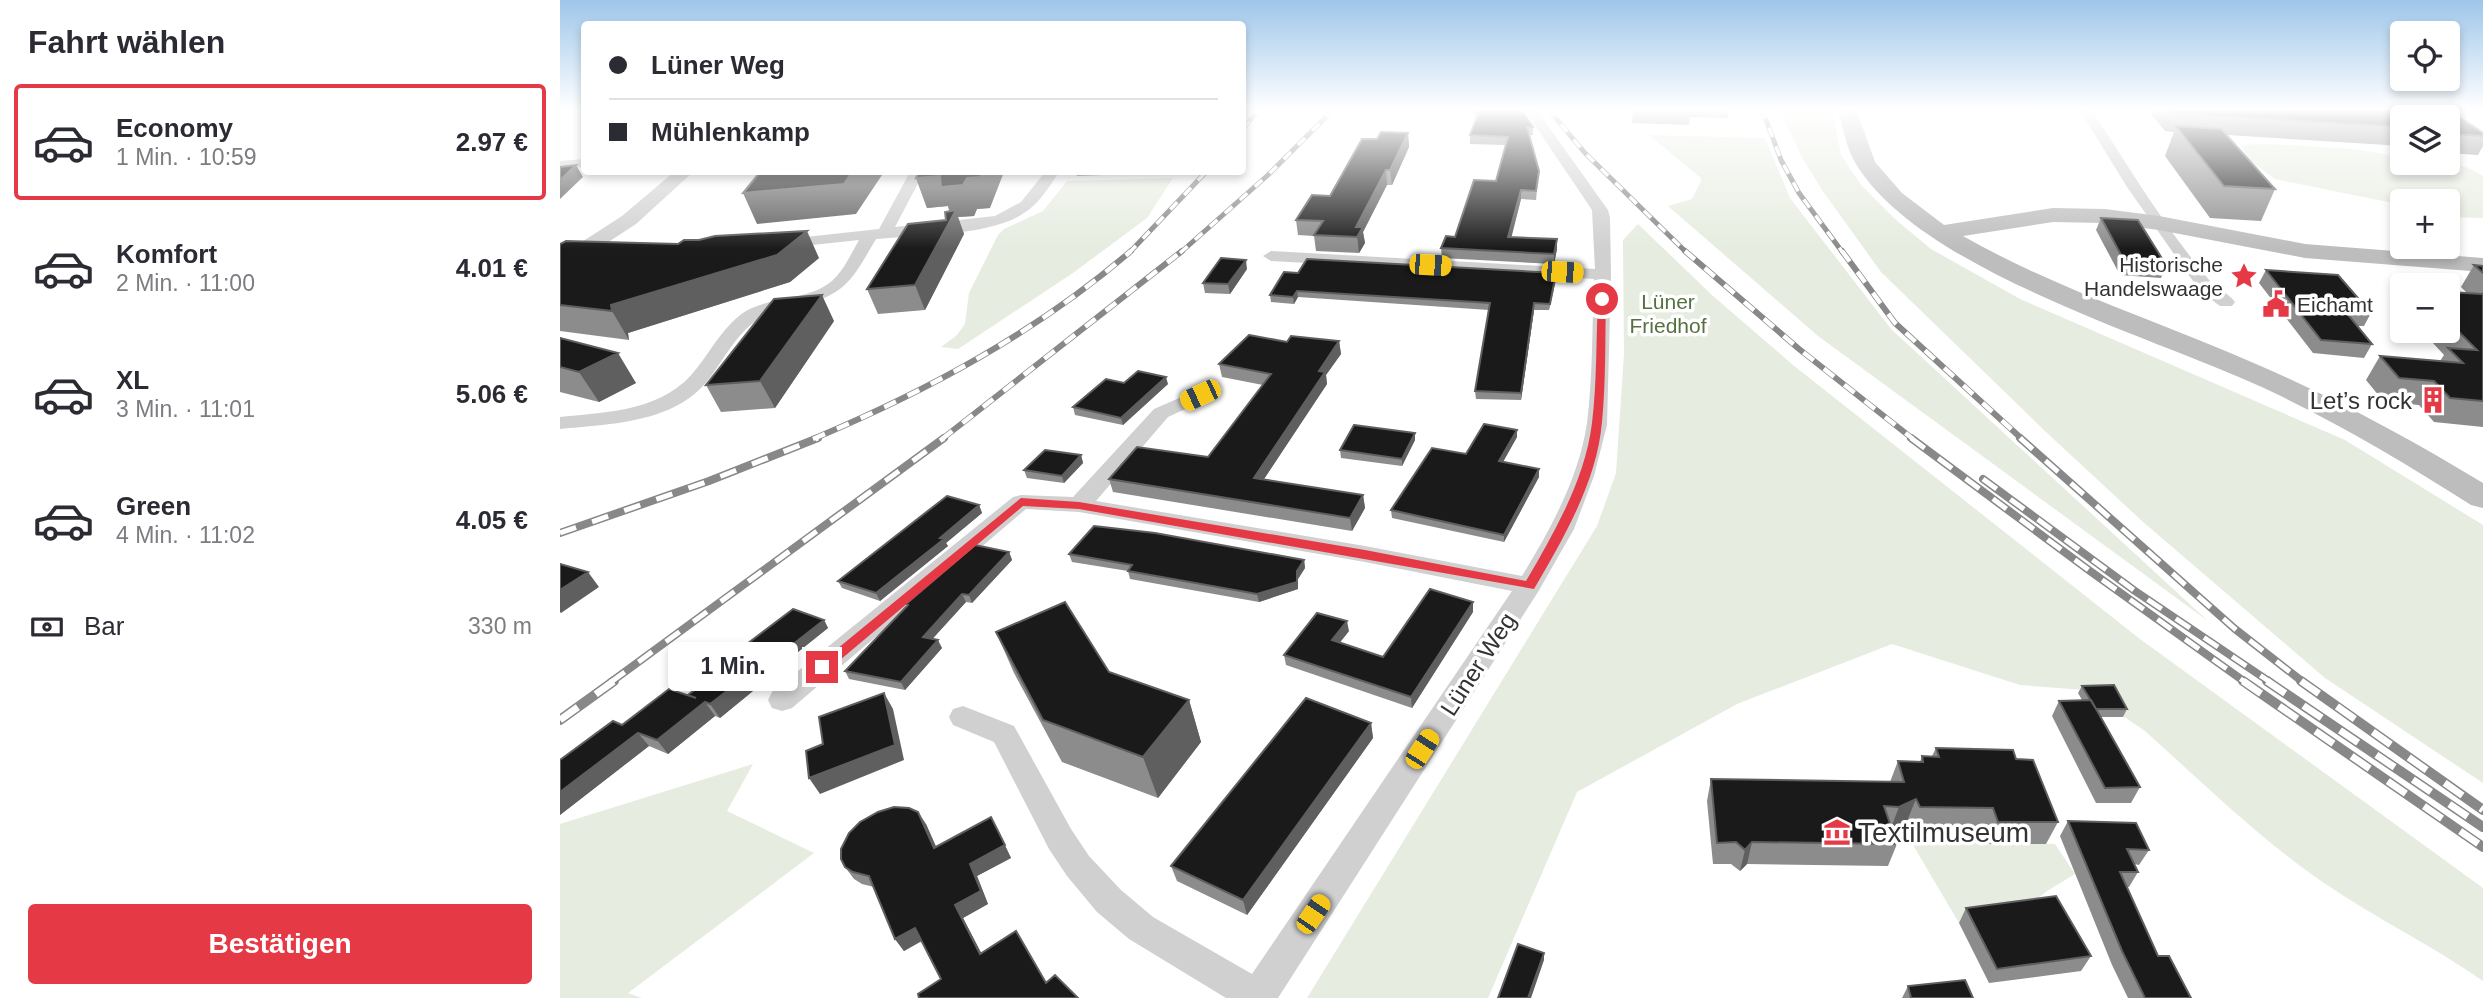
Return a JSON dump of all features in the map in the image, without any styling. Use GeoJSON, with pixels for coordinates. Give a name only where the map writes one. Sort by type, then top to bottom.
{"type":"FeatureCollection","features":[{"type":"Feature","properties":{"kind":"main road"},"geometry":{"type":"LineString","coordinates":[[1862,156],[1883,186],[1907,208],[1982,256],[2321,404],[2408,451],[2483,498]]}},
{"type":"Feature","properties":{"kind":"main road"},"geometry":{"type":"LineString","coordinates":[[1941,232],[2053,215],[2105,216],[2160,223],[2305,251],[2483,265]]}},
{"type":"Feature","properties":{"kind":"street","name":"Lüner Weg"},"geometry":{"type":"LineString","coordinates":[[1257,998],[1529,586],[1562,529],[1583,476],[1597,425],[1603,274],[1602,218],[1600,210],[1562,156]]}},
{"type":"Feature","properties":{"kind":"street"},"geometry":{"type":"LineString","coordinates":[[2116,156],[2206,287],[2226,302]]}},
{"type":"Feature","properties":{"kind":"street"},"geometry":{"type":"LineString","coordinates":[[560,165],[581,163]]}},
{"type":"Feature","properties":{"kind":"street"},"geometry":{"type":"LineString","coordinates":[[560,265],[590,248],[638,214],[681,175]]}},
{"type":"Feature","properties":{"kind":"street"},"geometry":{"type":"LineString","coordinates":[[560,423],[622,416],[665,403],[691,388],[740,326],[752,315],[825,292],[838,284],[877,235],[915,175]]}},
{"type":"Feature","properties":{"kind":"street"},"geometry":{"type":"LineString","coordinates":[[770,245],[965,226],[1004,218],[1030,204],[1050,175]]}},
{"type":"Feature","properties":{"kind":"street"},"geometry":{"type":"LineString","coordinates":[[590,248],[615,248]]}},
{"type":"Feature","properties":{"kind":"street"},"geometry":{"type":"LineString","coordinates":[[1271,256],[1603,274]]}},
{"type":"Feature","properties":{"kind":"street"},"geometry":{"type":"LineString","coordinates":[[1079,505],[1161,413],[1200,395]]}},
{"type":"Feature","properties":{"kind":"street"},"geometry":{"type":"LineString","coordinates":[[782,701],[1021,502],[1079,505],[1365,554],[1529,586]]}},
{"type":"Feature","properties":{"kind":"street"},"geometry":{"type":"LineString","coordinates":[[963,718],[1003,734],[1060,839],[1078,866],[1109,901],[1141,928],[1257,998]]}},
{"type":"Feature","properties":{"kind":"green space"},"geometry":{"type":"Polygon","coordinates":[[[1674,156],[1772,156],[1790,198],[1891,329],[2208,621],[1818,336],[1668,206],[1692,199],[1702,179],[1674,156]]]}},
{"type":"Feature","properties":{"kind":"green space"},"geometry":{"type":"Polygon","coordinates":[[[1801,156],[1841,156],[1861,185],[1895,219],[1931,249],[2020,299],[2345,440],[2483,525],[2483,783],[2325,678],[2142,521],[1881,272],[1801,156]]]}},
{"type":"Feature","properties":{"kind":"green space"},"geometry":{"type":"Polygon","coordinates":[[[2247,156],[2390,156],[2390,175],[2460,175],[2460,166],[2483,176],[2483,218],[2460,217],[2460,189],[2390,189],[2390,202],[2275,179],[2247,156]]]}},
{"type":"Feature","properties":{"kind":"green space"},"geometry":{"type":"Polygon","coordinates":[[[1173,178],[1147,218],[1073,273],[958,349],[941,347],[956,336],[965,324],[969,293],[998,235],[1004,229],[1043,211],[1067,181],[1173,178]]]}},
{"type":"Feature","properties":{"kind":"green space","name":"Lüner Friedhof"},"geometry":{"type":"Polygon","coordinates":[[[1638,224],[1713,296],[1793,365],[2140,639],[2483,888],[2483,981],[2343,896],[2300,866],[2232,810],[2145,731],[2123,716],[2110,692],[2020,685],[1892,644],[1737,704],[1577,792],[1488,998],[1307,998],[1597,526],[1616,473],[1624,354],[1623,240],[1638,224]]]}},
{"type":"Feature","properties":{"kind":"green space"},"geometry":{"type":"Polygon","coordinates":[[[753,764],[727,811],[814,853],[628,993],[642,998],[560,998],[560,824],[753,764]]]}},
{"type":"Feature","properties":{"kind":"green space"},"geometry":{"type":"Polygon","coordinates":[[[1903,828],[1983,830],[2039,844],[2055,844],[2075,874],[2047,891],[2017,915],[1959,923],[1903,828]]]}},
{"type":"Feature","properties":{"kind":"building"},"geometry":{"type":"Polygon","coordinates":[[[1353,156],[1397,156],[1390,170],[1386,170],[1356,227],[1363,227],[1357,237],[1314,235],[1323,221],[1296,220],[1312,195],[1330,196],[1353,156]]]}},
{"type":"Feature","properties":{"kind":"building"},"geometry":{"type":"Polygon","coordinates":[[[1503,156],[1535,156],[1539,171],[1536,191],[1521,190],[1508,237],[1557,239],[1554,254],[1441,248],[1446,236],[1455,237],[1474,180],[1496,181],[1503,156]]]}},
{"type":"Feature","properties":{"kind":"building"},"geometry":{"type":"Polygon","coordinates":[[[2200,156],[2245,156],[2275,189],[2224,186],[2200,156]]]}},
{"type":"Feature","properties":{"kind":"building"},"geometry":{"type":"Polygon","coordinates":[[[576,165],[560,180],[560,167],[576,165]]]}},
{"type":"Feature","properties":{"kind":"building"},"geometry":{"type":"Polygon","coordinates":[[[758,175],[850,175],[844,184],[743,193],[758,175]]]}},
{"type":"Feature","properties":{"kind":"building"},"geometry":{"type":"Polygon","coordinates":[[[918,175],[981,175],[967,178],[963,185],[941,187],[940,176],[916,178],[918,175]]]}},
{"type":"Feature","properties":{"kind":"building"},"geometry":{"type":"Polygon","coordinates":[[[956,210],[915,285],[867,289],[908,224],[946,220],[945,212],[956,210]]]}},
{"type":"Feature","properties":{"kind":"building"},"geometry":{"type":"Polygon","coordinates":[[[2101,218],[2138,220],[2166,265],[2125,262],[2101,218]]]}},
{"type":"Feature","properties":{"kind":"building"},"geometry":{"type":"Polygon","coordinates":[[[807,231],[777,255],[611,305],[612,311],[560,305],[560,244],[566,241],[678,244],[684,240],[715,236],[807,231]]]}},
{"type":"Feature","properties":{"kind":"building"},"geometry":{"type":"Polygon","coordinates":[[[1221,258],[1246,260],[1228,284],[1203,283],[1221,258]]]}},
{"type":"Feature","properties":{"kind":"building"},"geometry":{"type":"Polygon","coordinates":[[[1307,259],[1556,273],[1550,304],[1534,303],[1521,393],[1475,391],[1490,303],[1297,291],[1293,297],[1270,295],[1284,272],[1298,273],[1307,259]]]}},
{"type":"Feature","properties":{"kind":"building"},"geometry":{"type":"Polygon","coordinates":[[[2474,265],[2483,266],[2483,273],[2474,265]]]}},
{"type":"Feature","properties":{"kind":"building"},"geometry":{"type":"Polygon","coordinates":[[[2266,270],[2338,275],[2371,313],[2345,311],[2372,344],[2321,340],[2266,270]]]}},
{"type":"Feature","properties":{"kind":"building"},"geometry":{"type":"Polygon","coordinates":[[[2460,293],[2483,294],[2483,401],[2450,398],[2434,381],[2399,378],[2380,356],[2463,363],[2448,348],[2477,350],[2460,333],[2460,293]]]}},
{"type":"Feature","properties":{"kind":"building"},"geometry":{"type":"Polygon","coordinates":[[[822,295],[760,381],[706,385],[774,299],[822,295]]]}},
{"type":"Feature","properties":{"kind":"building"},"geometry":{"type":"Polygon","coordinates":[[[1249,335],[1287,342],[1291,336],[1339,341],[1319,371],[1325,372],[1254,478],[1363,495],[1350,518],[1109,479],[1137,447],[1208,457],[1271,374],[1219,364],[1249,335]]]}},
{"type":"Feature","properties":{"kind":"building"},"geometry":{"type":"Polygon","coordinates":[[[560,338],[618,353],[579,372],[560,367],[560,338]]]}},
{"type":"Feature","properties":{"kind":"building"},"geometry":{"type":"Polygon","coordinates":[[[1138,371],[1166,377],[1121,418],[1073,407],[1106,379],[1124,383],[1138,371]]]}},
{"type":"Feature","properties":{"kind":"building"},"geometry":{"type":"Polygon","coordinates":[[[1484,424],[1517,430],[1499,461],[1539,469],[1504,535],[1391,510],[1432,448],[1466,454],[1484,424]]]}},
{"type":"Feature","properties":{"kind":"building"},"geometry":{"type":"Polygon","coordinates":[[[1354,425],[1415,433],[1402,459],[1340,450],[1354,425]]]}},
{"type":"Feature","properties":{"kind":"building"},"geometry":{"type":"Polygon","coordinates":[[[1045,450],[1081,455],[1062,476],[1024,470],[1045,450]]]}},
{"type":"Feature","properties":{"kind":"building"},"geometry":{"type":"Polygon","coordinates":[[[947,496],[979,505],[940,538],[944,539],[876,593],[838,581],[947,496]]]}},
{"type":"Feature","properties":{"kind":"building"},"geometry":{"type":"Polygon","coordinates":[[[1094,526],[1155,533],[1304,560],[1297,571],[1297,582],[1257,594],[1128,571],[1132,565],[1069,554],[1094,526]]]}},
{"type":"Feature","properties":{"kind":"building"},"geometry":{"type":"Polygon","coordinates":[[[975,545],[1009,552],[969,595],[962,594],[923,637],[938,640],[901,682],[845,671],[908,605],[906,604],[975,545]]]}},
{"type":"Feature","properties":{"kind":"building"},"geometry":{"type":"Polygon","coordinates":[[[560,564],[588,572],[560,590],[560,564]]]}},
{"type":"Feature","properties":{"kind":"building"},"geometry":{"type":"Polygon","coordinates":[[[1430,589],[1473,602],[1411,697],[1284,655],[1317,613],[1347,621],[1332,640],[1383,657],[1430,589]]]}},
{"type":"Feature","properties":{"kind":"building"},"geometry":{"type":"Polygon","coordinates":[[[1065,602],[1109,672],[1189,700],[1143,757],[1043,720],[996,632],[1065,602]]]}},
{"type":"Feature","properties":{"kind":"building"},"geometry":{"type":"Polygon","coordinates":[[[793,609],[824,620],[778,656],[747,644],[793,609]]]}},
{"type":"Feature","properties":{"kind":"building"},"geometry":{"type":"Polygon","coordinates":[[[721,669],[744,678],[710,704],[705,702],[657,740],[638,733],[560,792],[560,760],[613,721],[622,725],[669,689],[696,698],[688,695],[721,669]]]}},
{"type":"Feature","properties":{"kind":"building"},"geometry":{"type":"Polygon","coordinates":[[[2114,685],[2127,709],[2096,709],[2082,686],[2114,685]]]}},
{"type":"Feature","properties":{"kind":"building"},"geometry":{"type":"Polygon","coordinates":[[[884,693],[895,745],[809,778],[806,751],[823,744],[819,717],[884,693]]]}},
{"type":"Feature","properties":{"kind":"building"},"geometry":{"type":"Polygon","coordinates":[[[1306,698],[1371,723],[1243,900],[1171,866],[1306,698]]]}},
{"type":"Feature","properties":{"kind":"building"},"geometry":{"type":"Polygon","coordinates":[[[2091,700],[2140,787],[2105,788],[2059,701],[2091,700]]]}},
{"type":"Feature","properties":{"kind":"building"},"geometry":{"type":"Polygon","coordinates":[[[1936,748],[2013,750],[2016,759],[2033,760],[2058,822],[1998,822],[1993,808],[1920,807],[1916,799],[1899,807],[1884,806],[1897,844],[1752,842],[1745,850],[1736,842],[1717,843],[1711,779],[1904,782],[1898,761],[1923,762],[1922,756],[1939,757],[1936,748]]]}},
{"type":"Feature","properties":{"kind":"building"},"geometry":{"type":"Polygon","coordinates":[[[894,807],[918,812],[934,848],[991,817],[1005,845],[970,864],[981,891],[955,905],[980,954],[1016,931],[1046,983],[1055,975],[1078,998],[919,998],[918,994],[941,979],[915,928],[895,939],[869,876],[853,872],[845,867],[841,859],[841,849],[849,833],[860,822],[894,807]]]}},
{"type":"Feature","properties":{"kind":"building"},"geometry":{"type":"Polygon","coordinates":[[[2068,821],[2136,823],[2149,850],[2127,849],[2138,872],[2120,872],[2158,956],[2169,956],[2191,998],[2145,998],[2122,951],[2068,821]]]}},
{"type":"Feature","properties":{"kind":"building"},"geometry":{"type":"Polygon","coordinates":[[[2056,896],[2091,956],[1997,969],[1966,908],[2056,896]]]}},
{"type":"Feature","properties":{"kind":"building"},"geometry":{"type":"Polygon","coordinates":[[[1518,944],[1544,953],[1528,998],[1498,998],[1518,944]]]}},
{"type":"Feature","properties":{"kind":"building"},"geometry":{"type":"Polygon","coordinates":[[[1965,980],[1973,998],[1911,998],[1908,986],[1965,980]]]}},
{"type":"Feature","properties":{"kind":"railway"},"geometry":{"type":"LineString","coordinates":[[1180,253],[1287,156]]}},
{"type":"Feature","properties":{"kind":"railway"},"geometry":{"type":"LineString","coordinates":[[1588,156],[1687,253]]}},
{"type":"Feature","properties":{"kind":"railway"},"geometry":{"type":"LineString","coordinates":[[1779,156],[1799,193],[1843,253]]}},
{"type":"Feature","properties":{"kind":"railway"},"geometry":{"type":"LineString","coordinates":[[1131,251],[1203,175]]}},
{"type":"Feature","properties":{"kind":"railway"},"geometry":{"type":"LineString","coordinates":[[813,439],[898,401],[979,357],[1058,308],[1131,251]]}},
{"type":"Feature","properties":{"kind":"railway"},"geometry":{"type":"LineString","coordinates":[[942,439],[1182,251]]}},
{"type":"Feature","properties":{"kind":"railway"},"geometry":{"type":"LineString","coordinates":[[1685,251],[1799,349],[1913,439]]}},
{"type":"Feature","properties":{"kind":"railway"},"geometry":{"type":"LineString","coordinates":[[1842,251],[1895,323],[2022,439]]}},
{"type":"Feature","properties":{"kind":"railway"},"geometry":{"type":"LineString","coordinates":[[560,533],[709,481],[818,438]]}},
{"type":"Feature","properties":{"kind":"railway"},"geometry":{"type":"LineString","coordinates":[[611,682],[944,438]]}},
{"type":"Feature","properties":{"kind":"railway"},"geometry":{"type":"LineString","coordinates":[[1911,438],[2245,682]]}},
{"type":"Feature","properties":{"kind":"railway"},"geometry":{"type":"LineString","coordinates":[[2020,438],[2235,629],[2303,682]]}},
{"type":"Feature","properties":{"kind":"railway"},"geometry":{"type":"LineString","coordinates":[[1983,479],[2135,591],[2270,682]]}},
{"type":"Feature","properties":{"kind":"railway"},"geometry":{"type":"LineString","coordinates":[[560,720],[614,681]]}},
{"type":"Feature","properties":{"kind":"railway"},"geometry":{"type":"LineString","coordinates":[[2243,681],[2483,847]]}},
{"type":"Feature","properties":{"kind":"railway"},"geometry":{"type":"LineString","coordinates":[[2267,681],[2483,827]]}},
{"type":"Feature","properties":{"kind":"railway"},"geometry":{"type":"LineString","coordinates":[[2301,681],[2483,810]]}},
{"type":"Feature","properties":{"kind":"place","name":"Historische Handelswaage"},"geometry":{"type":"Point","coordinates":[2244,276]}},
{"type":"Feature","properties":{"kind":"place","name":"Eichamt"},"geometry":{"type":"Point","coordinates":[2276,304]}},
{"type":"Feature","properties":{"kind":"place","name":"Let’s rock"},"geometry":{"type":"Point","coordinates":[2433,400]}},
{"type":"Feature","properties":{"kind":"place","name":"Textilmuseum"},"geometry":{"type":"Point","coordinates":[1837,832]}},
{"type":"Feature","properties":{"kind":"route"},"geometry":{"type":"LineString","coordinates":[[822,667],[1021,502],[1079,505],[1365,554],[1529,586],[1562,529],[1583,476],[1597,425],[1602,299]]}}]}
